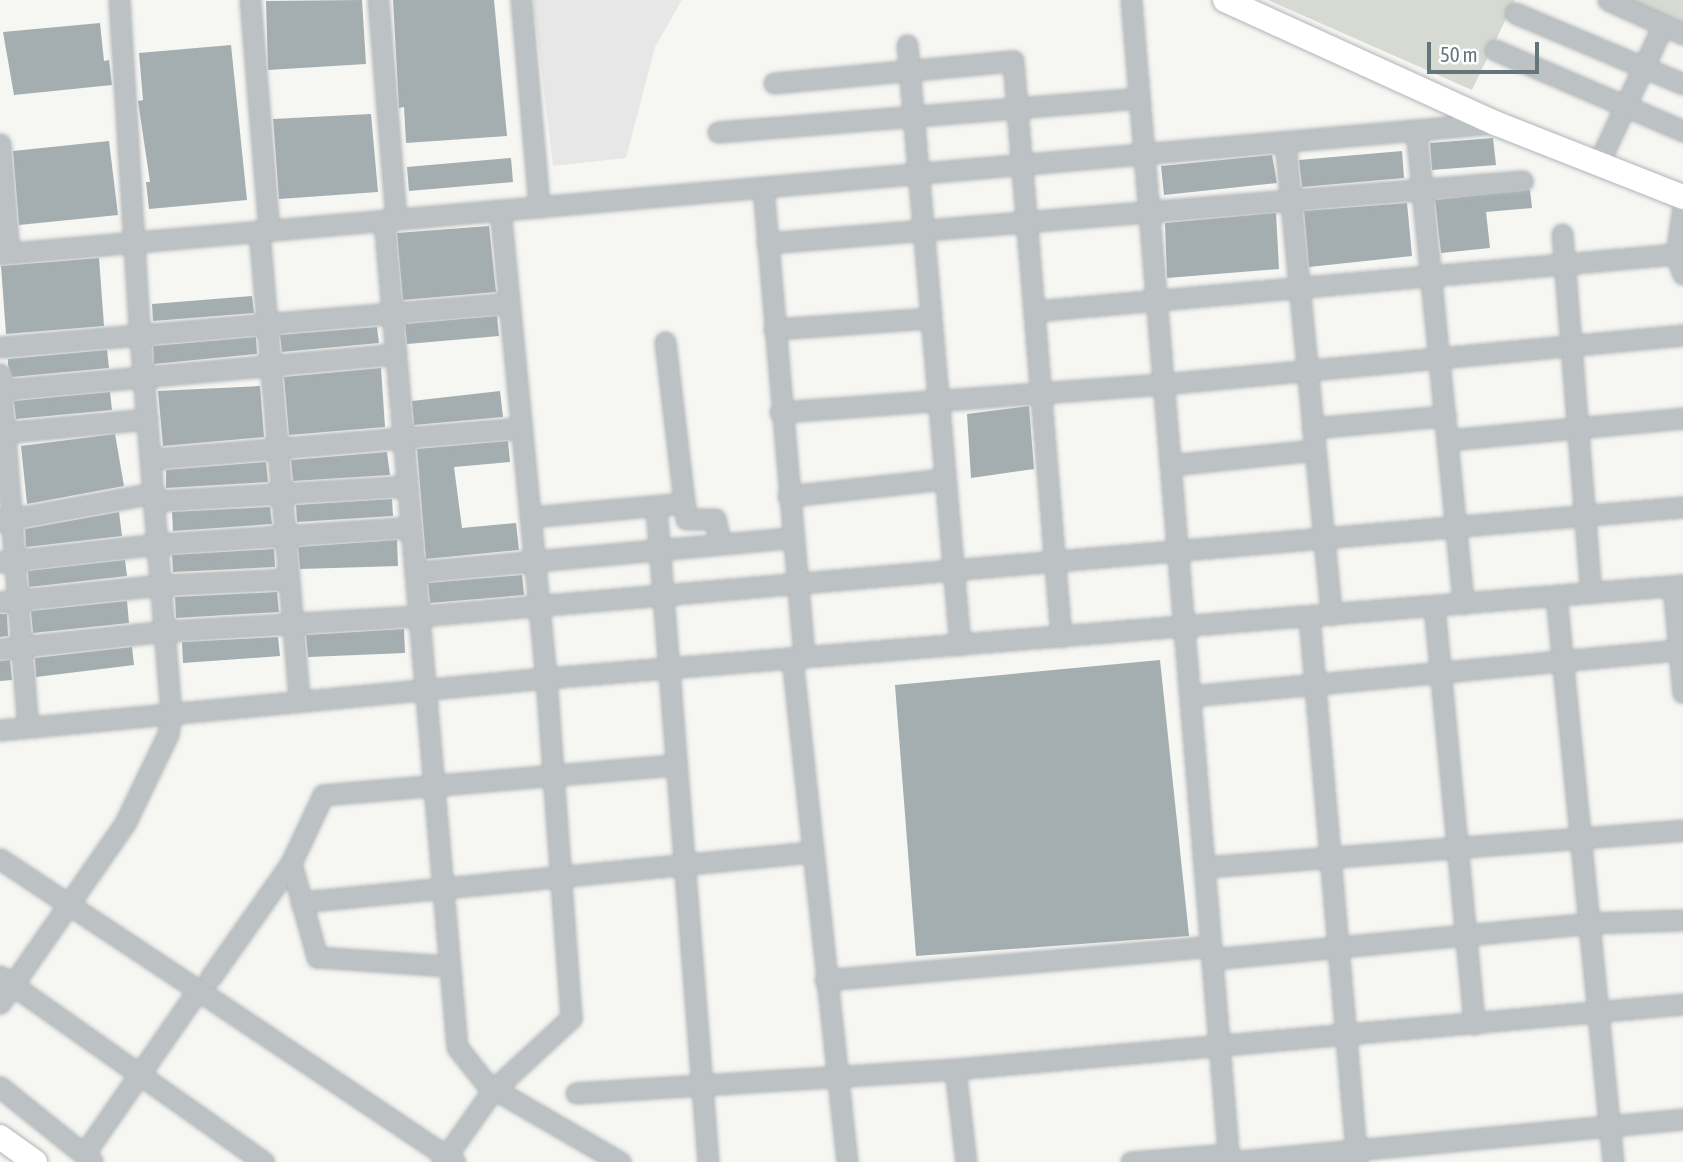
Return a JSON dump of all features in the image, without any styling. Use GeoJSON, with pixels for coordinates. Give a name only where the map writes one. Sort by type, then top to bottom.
{"type":"FeatureCollection","features":[{"type":"Feature","properties":{"kind":"main road"},"geometry":{"type":"LineString","coordinates":[[1225,0],[1495,123],[1683,197]]}},
{"type":"Feature","properties":{"kind":"main road"},"geometry":{"type":"LineString","coordinates":[[0,1137],[35,1162]]}},
{"type":"Feature","properties":{"kind":"street"},"geometry":{"type":"LineString","coordinates":[[0,1003],[6,980],[68,903],[125,823],[168,734],[172,714],[140,334],[119,0]]}},
{"type":"Feature","properties":{"kind":"street"},"geometry":{"type":"LineString","coordinates":[[250,0],[270,366],[299,701]]}},
{"type":"Feature","properties":{"kind":"street"},"geometry":{"type":"LineString","coordinates":[[378,0],[390,220],[392,312],[457,1047],[493,1090],[620,1162]]}},
{"type":"Feature","properties":{"kind":"street"},"geometry":{"type":"LineString","coordinates":[[521,0],[539,207]]}},
{"type":"Feature","properties":{"kind":"street"},"geometry":{"type":"LineString","coordinates":[[1131,0],[1229,1158]]}},
{"type":"Feature","properties":{"kind":"street"},"geometry":{"type":"LineString","coordinates":[[1608,0],[1683,34]]}},
{"type":"Feature","properties":{"kind":"street"},"geometry":{"type":"LineString","coordinates":[[1515,12],[1683,84]]}},
{"type":"Feature","properties":{"kind":"street"},"geometry":{"type":"LineString","coordinates":[[1598,164],[1662,25]]}},
{"type":"Feature","properties":{"kind":"street"},"geometry":{"type":"LineString","coordinates":[[906,46],[960,645]]}},
{"type":"Feature","properties":{"kind":"street"},"geometry":{"type":"LineString","coordinates":[[1495,50],[1683,131]]}},
{"type":"Feature","properties":{"kind":"street"},"geometry":{"type":"LineString","coordinates":[[774,83],[909,73],[1013,61],[1061,636]]}},
{"type":"Feature","properties":{"kind":"street"},"geometry":{"type":"LineString","coordinates":[[718,132],[913,119],[1139,97]]}},
{"type":"Feature","properties":{"kind":"street"},"geometry":{"type":"LineString","coordinates":[[0,144],[4,253],[1495,123]]}},
{"type":"Feature","properties":{"kind":"street"},"geometry":{"type":"LineString","coordinates":[[1416,130],[1463,604]]}},
{"type":"Feature","properties":{"kind":"street"},"geometry":{"type":"LineString","coordinates":[[1284,142],[1331,615]]}},
{"type":"Feature","properties":{"kind":"street"},"geometry":{"type":"LineString","coordinates":[[767,243],[1290,203],[1522,181]]}},
{"type":"Feature","properties":{"kind":"street"},"geometry":{"type":"LineString","coordinates":[[763,187],[796,582],[798,658],[812,852],[846,1162]]}},
{"type":"Feature","properties":{"kind":"street"},"geometry":{"type":"LineString","coordinates":[[1683,206],[1676,254],[1683,274]]}},
{"type":"Feature","properties":{"kind":"street"},"geometry":{"type":"LineString","coordinates":[[0,859],[204,984],[448,1160],[493,1090],[571,1018],[546,678],[500,210]]}},
{"type":"Feature","properties":{"kind":"street"},"geometry":{"type":"LineString","coordinates":[[1562,234],[1591,593]]}},
{"type":"Feature","properties":{"kind":"street"},"geometry":{"type":"LineString","coordinates":[[1035,311],[1676,254]]}},
{"type":"Feature","properties":{"kind":"street"},"geometry":{"type":"LineString","coordinates":[[0,347],[509,303]]}},
{"type":"Feature","properties":{"kind":"street"},"geometry":{"type":"LineString","coordinates":[[774,329],[931,318]]}},
{"type":"Feature","properties":{"kind":"street"},"geometry":{"type":"LineString","coordinates":[[780,412],[1163,384],[1683,335]]}},
{"type":"Feature","properties":{"kind":"street"},"geometry":{"type":"LineString","coordinates":[[665,342],[684,503],[689,522],[715,519],[721,544]]}},
{"type":"Feature","properties":{"kind":"street"},"geometry":{"type":"LineString","coordinates":[[28,727],[20,647],[8,601],[0,385],[144,377],[396,354]]}},
{"type":"Feature","properties":{"kind":"street"},"geometry":{"type":"LineString","coordinates":[[1312,428],[1445,416]]}},
{"type":"Feature","properties":{"kind":"street"},"geometry":{"type":"LineString","coordinates":[[1447,440],[1683,418]]}},
{"type":"Feature","properties":{"kind":"street"},"geometry":{"type":"LineString","coordinates":[[2,432],[147,419]]}},
{"type":"Feature","properties":{"kind":"street"},"geometry":{"type":"LineString","coordinates":[[150,459],[277,451],[522,428]]}},
{"type":"Feature","properties":{"kind":"street"},"geometry":{"type":"LineString","coordinates":[[1170,465],[1315,450]]}},
{"type":"Feature","properties":{"kind":"street"},"geometry":{"type":"LineString","coordinates":[[788,496],[945,479]]}},
{"type":"Feature","properties":{"kind":"street"},"geometry":{"type":"LineString","coordinates":[[5,520],[154,497],[280,494],[408,486]]}},
{"type":"Feature","properties":{"kind":"street"},"geometry":{"type":"LineString","coordinates":[[530,517],[684,503]]}},
{"type":"Feature","properties":{"kind":"street"},"geometry":{"type":"LineString","coordinates":[[656,507],[708,1162]]}},
{"type":"Feature","properties":{"kind":"street"},"geometry":{"type":"LineString","coordinates":[[0,649],[166,631],[419,616],[1683,507]]}},
{"type":"Feature","properties":{"kind":"street"},"geometry":{"type":"LineString","coordinates":[[7,561],[158,544],[411,527]]}},
{"type":"Feature","properties":{"kind":"street"},"geometry":{"type":"LineString","coordinates":[[415,572],[792,538]]}},
{"type":"Feature","properties":{"kind":"street"},"geometry":{"type":"LineString","coordinates":[[8,601],[162,585],[287,579]]}},
{"type":"Feature","properties":{"kind":"street"},"geometry":{"type":"LineString","coordinates":[[0,730],[546,678],[1678,586],[1683,692]]}},
{"type":"Feature","properties":{"kind":"street"},"geometry":{"type":"LineString","coordinates":[[1556,596],[1613,1162]]}},
{"type":"Feature","properties":{"kind":"street"},"geometry":{"type":"LineString","coordinates":[[1434,606],[1474,1024]]}},
{"type":"Feature","properties":{"kind":"street"},"geometry":{"type":"LineString","coordinates":[[1309,617],[1356,1154]]}},
{"type":"Feature","properties":{"kind":"street"},"geometry":{"type":"LineString","coordinates":[[1190,696],[1681,649]]}},
{"type":"Feature","properties":{"kind":"street"},"geometry":{"type":"LineString","coordinates":[[0,1087],[31,1107],[89,1158],[204,984],[291,863],[323,795],[676,765]]}},
{"type":"Feature","properties":{"kind":"street"},"geometry":{"type":"LineString","coordinates":[[1204,867],[1683,830]]}},
{"type":"Feature","properties":{"kind":"street"},"geometry":{"type":"LineString","coordinates":[[301,902],[443,885],[812,852]]}},
{"type":"Feature","properties":{"kind":"street"},"geometry":{"type":"LineString","coordinates":[[291,863],[317,957],[450,966]]}},
{"type":"Feature","properties":{"kind":"street"},"geometry":{"type":"LineString","coordinates":[[825,980],[1212,953],[1338,948],[1590,923],[1683,920]]}},
{"type":"Feature","properties":{"kind":"street"},"geometry":{"type":"LineString","coordinates":[[6,980],[144,1073],[264,1162]]}},
{"type":"Feature","properties":{"kind":"street"},"geometry":{"type":"LineString","coordinates":[[576,1093],[704,1087],[955,1069],[1683,1004]]}},
{"type":"Feature","properties":{"kind":"street"},"geometry":{"type":"LineString","coordinates":[[955,1069],[966,1162]]}},
{"type":"Feature","properties":{"kind":"street"},"geometry":{"type":"LineString","coordinates":[[1131,1162],[1356,1154],[1683,1119]]}},
{"type":"Feature","properties":{"kind":"shaded area"},"geometry":{"type":"Polygon","coordinates":[[[533,0],[682,0],[655,47],[626,158],[553,166],[533,0]]]}},
{"type":"Feature","properties":{"kind":"shaded area"},"geometry":{"type":"Polygon","coordinates":[[[1268,0],[1515,0],[1472,90],[1268,0]]]}},
{"type":"Feature","properties":{"kind":"shaded area"},"geometry":{"type":"Polygon","coordinates":[[[1599,0],[1683,0],[1683,37],[1599,0]]]}},
{"type":"Feature","properties":{"kind":"building"},"geometry":{"type":"Polygon","coordinates":[[[362,0],[366,64],[268,70],[266,1],[362,0]]]}},
{"type":"Feature","properties":{"kind":"building"},"geometry":{"type":"Polygon","coordinates":[[[393,0],[494,0],[507,136],[406,143],[404,107],[399,108],[393,0]]]}},
{"type":"Feature","properties":{"kind":"building"},"geometry":{"type":"Polygon","coordinates":[[[100,23],[104,61],[109,60],[112,85],[14,95],[3,32],[100,23]]]}},
{"type":"Feature","properties":{"kind":"building"},"geometry":{"type":"Polygon","coordinates":[[[231,45],[247,200],[149,209],[146,182],[150,182],[138,101],[143,100],[139,53],[231,45]]]}},
{"type":"Feature","properties":{"kind":"building"},"geometry":{"type":"Polygon","coordinates":[[[371,114],[378,192],[279,199],[273,119],[371,114]]]}},
{"type":"Feature","properties":{"kind":"building"},"geometry":{"type":"Polygon","coordinates":[[[1493,138],[1496,165],[1432,170],[1430,143],[1493,138]]]}},
{"type":"Feature","properties":{"kind":"building"},"geometry":{"type":"Polygon","coordinates":[[[109,141],[118,215],[19,225],[13,151],[109,141]]]}},
{"type":"Feature","properties":{"kind":"building"},"geometry":{"type":"Polygon","coordinates":[[[1402,151],[1404,178],[1302,187],[1299,160],[1402,151]]]}},
{"type":"Feature","properties":{"kind":"building"},"geometry":{"type":"Polygon","coordinates":[[[1272,155],[1277,183],[1164,195],[1161,166],[1272,155]]]}},
{"type":"Feature","properties":{"kind":"building"},"geometry":{"type":"Polygon","coordinates":[[[511,158],[513,182],[409,191],[407,167],[511,158]]]}},
{"type":"Feature","properties":{"kind":"building"},"geometry":{"type":"Polygon","coordinates":[[[1530,190],[1532,208],[1486,212],[1490,248],[1441,253],[1435,200],[1530,190]]]}},
{"type":"Feature","properties":{"kind":"building"},"geometry":{"type":"Polygon","coordinates":[[[1407,203],[1412,256],[1309,267],[1304,211],[1407,203]]]}},
{"type":"Feature","properties":{"kind":"building"},"geometry":{"type":"Polygon","coordinates":[[[1276,213],[1279,269],[1167,278],[1165,223],[1276,213]]]}},
{"type":"Feature","properties":{"kind":"building"},"geometry":{"type":"Polygon","coordinates":[[[489,226],[496,292],[403,300],[397,233],[489,226]]]}},
{"type":"Feature","properties":{"kind":"building"},"geometry":{"type":"Polygon","coordinates":[[[99,258],[104,326],[6,334],[1,266],[99,258]]]}},
{"type":"Feature","properties":{"kind":"building"},"geometry":{"type":"Polygon","coordinates":[[[252,296],[254,313],[153,321],[152,304],[252,296]]]}},
{"type":"Feature","properties":{"kind":"building"},"geometry":{"type":"Polygon","coordinates":[[[497,316],[499,336],[407,344],[405,324],[497,316]]]}},
{"type":"Feature","properties":{"kind":"building"},"geometry":{"type":"Polygon","coordinates":[[[377,327],[379,343],[282,352],[280,335],[377,327]]]}},
{"type":"Feature","properties":{"kind":"building"},"geometry":{"type":"Polygon","coordinates":[[[256,337],[257,354],[154,364],[153,346],[256,337]]]}},
{"type":"Feature","properties":{"kind":"building"},"geometry":{"type":"Polygon","coordinates":[[[107,350],[109,368],[12,377],[8,365],[8,359],[107,350]]]}},
{"type":"Feature","properties":{"kind":"building"},"geometry":{"type":"Polygon","coordinates":[[[381,368],[385,427],[289,435],[284,377],[381,368]]]}},
{"type":"Feature","properties":{"kind":"building"},"geometry":{"type":"Polygon","coordinates":[[[260,386],[264,437],[163,446],[158,391],[260,386]]]}},
{"type":"Feature","properties":{"kind":"building"},"geometry":{"type":"Polygon","coordinates":[[[500,391],[503,417],[414,425],[412,401],[500,391]]]}},
{"type":"Feature","properties":{"kind":"building"},"geometry":{"type":"Polygon","coordinates":[[[110,392],[112,410],[16,419],[14,401],[110,392]]]}},
{"type":"Feature","properties":{"kind":"building"},"geometry":{"type":"Polygon","coordinates":[[[1029,406],[1034,469],[971,478],[967,414],[1029,406]]]}},
{"type":"Feature","properties":{"kind":"building"},"geometry":{"type":"Polygon","coordinates":[[[115,434],[124,486],[27,504],[21,446],[115,434]]]}},
{"type":"Feature","properties":{"kind":"building"},"geometry":{"type":"Polygon","coordinates":[[[508,441],[510,462],[454,467],[462,528],[516,523],[519,550],[426,559],[417,449],[508,441]]]}},
{"type":"Feature","properties":{"kind":"building"},"geometry":{"type":"Polygon","coordinates":[[[387,452],[390,475],[293,481],[291,460],[387,452]]]}},
{"type":"Feature","properties":{"kind":"building"},"geometry":{"type":"Polygon","coordinates":[[[266,462],[268,482],[166,488],[166,470],[266,462]]]}},
{"type":"Feature","properties":{"kind":"building"},"geometry":{"type":"Polygon","coordinates":[[[392,499],[393,516],[297,522],[296,505],[392,499]]]}},
{"type":"Feature","properties":{"kind":"building"},"geometry":{"type":"Polygon","coordinates":[[[270,507],[272,524],[173,531],[172,512],[270,507]]]}},
{"type":"Feature","properties":{"kind":"building"},"geometry":{"type":"Polygon","coordinates":[[[119,512],[122,536],[26,547],[25,529],[119,512]]]}},
{"type":"Feature","properties":{"kind":"building"},"geometry":{"type":"Polygon","coordinates":[[[397,540],[398,566],[300,569],[298,547],[397,540]]]}},
{"type":"Feature","properties":{"kind":"building"},"geometry":{"type":"Polygon","coordinates":[[[274,549],[275,567],[173,572],[172,555],[274,549]]]}},
{"type":"Feature","properties":{"kind":"building"},"geometry":{"type":"Polygon","coordinates":[[[125,560],[127,576],[29,587],[28,571],[125,560]]]}},
{"type":"Feature","properties":{"kind":"building"},"geometry":{"type":"Polygon","coordinates":[[[522,575],[524,595],[430,603],[428,583],[522,575]]]}},
{"type":"Feature","properties":{"kind":"building"},"geometry":{"type":"Polygon","coordinates":[[[277,592],[279,612],[176,618],[175,597],[277,592]]]}},
{"type":"Feature","properties":{"kind":"building"},"geometry":{"type":"Polygon","coordinates":[[[127,601],[129,623],[33,633],[31,611],[127,601]]]}},
{"type":"Feature","properties":{"kind":"building"},"geometry":{"type":"Polygon","coordinates":[[[0,614],[7,614],[8,636],[0,637],[0,614]]]}},
{"type":"Feature","properties":{"kind":"building"},"geometry":{"type":"Polygon","coordinates":[[[404,629],[405,653],[308,657],[306,635],[404,629]]]}},
{"type":"Feature","properties":{"kind":"building"},"geometry":{"type":"Polygon","coordinates":[[[278,637],[280,656],[183,663],[182,642],[278,637]]]}},
{"type":"Feature","properties":{"kind":"building"},"geometry":{"type":"Polygon","coordinates":[[[132,647],[134,665],[36,677],[35,658],[132,647]]]}},
{"type":"Feature","properties":{"kind":"building"},"geometry":{"type":"Polygon","coordinates":[[[10,660],[12,680],[0,681],[0,661],[10,660]]]}},
{"type":"Feature","properties":{"kind":"building"},"geometry":{"type":"Polygon","coordinates":[[[1160,660],[1189,936],[916,956],[895,685],[1160,660]]]}}]}
